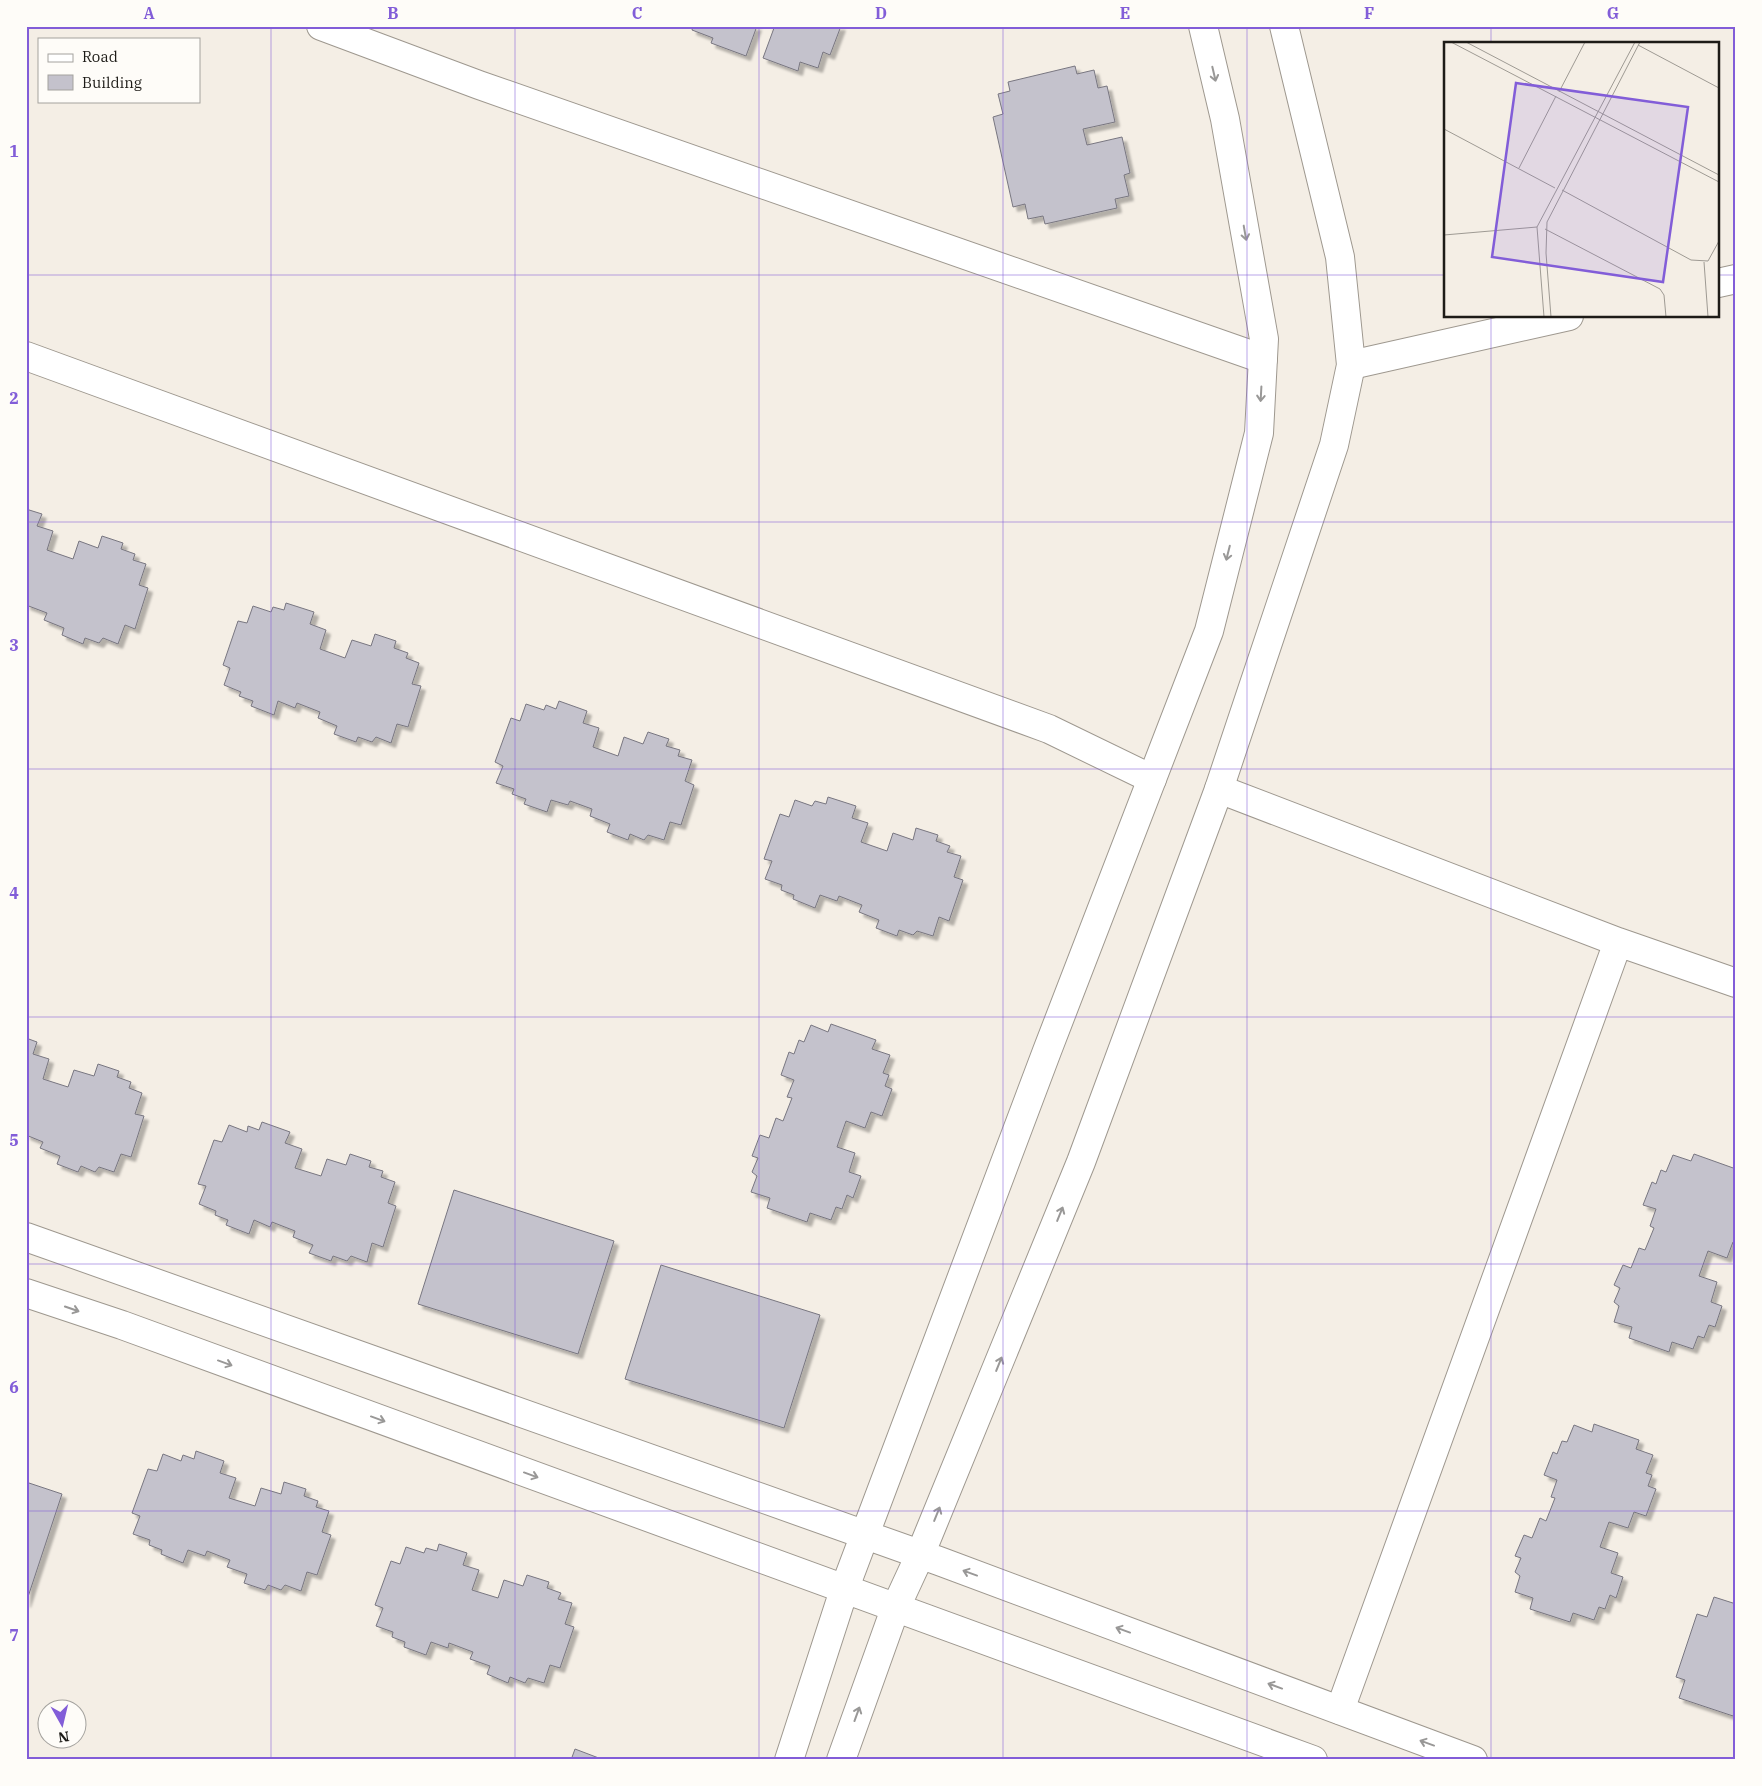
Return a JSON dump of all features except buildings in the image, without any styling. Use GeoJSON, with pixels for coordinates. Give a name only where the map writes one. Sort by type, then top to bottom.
{"type":"FeatureCollection","features":[{"type":"Feature","properties":{"kind":"street"},"geometry":{"type":"LineString","coordinates":[[321,26],[479,84],[1262,359]]}},
{"type":"Feature","properties":{"kind":"street"},"geometry":{"type":"LineString","coordinates":[[789,1760],[844,1590],[1050,1042],[1209,631],[1258,433],[1264,339],[1226,128],[1203,26]]}},
{"type":"Feature","properties":{"kind":"street"},"geometry":{"type":"LineString","coordinates":[[841,1760],[895,1609],[920,1554],[1082,1162],[1219,789],[1334,445],[1351,365],[1340,257],[1284,26]]}},
{"type":"Feature","properties":{"kind":"street"},"geometry":{"type":"LineString","coordinates":[[1720,283],[1736,279]]}},
{"type":"Feature","properties":{"kind":"street"},"geometry":{"type":"LineString","coordinates":[[1351,365],[1560,318]]}},
{"type":"Feature","properties":{"kind":"street"},"geometry":{"type":"LineString","coordinates":[[26,356],[1049,729],[1152,779]]}},
{"type":"Feature","properties":{"kind":"street"},"geometry":{"type":"LineString","coordinates":[[1219,789],[1618,942],[1736,983]]}},
{"type":"Feature","properties":{"kind":"street"},"geometry":{"type":"LineString","coordinates":[[1340,1710],[1618,942]]}},
{"type":"Feature","properties":{"kind":"street"},"geometry":{"type":"LineString","coordinates":[[26,1237],[920,1554],[1473,1760]]}},
{"type":"Feature","properties":{"kind":"street"},"geometry":{"type":"LineString","coordinates":[[26,1293],[122,1325],[895,1609],[1313,1760]]}}]}
